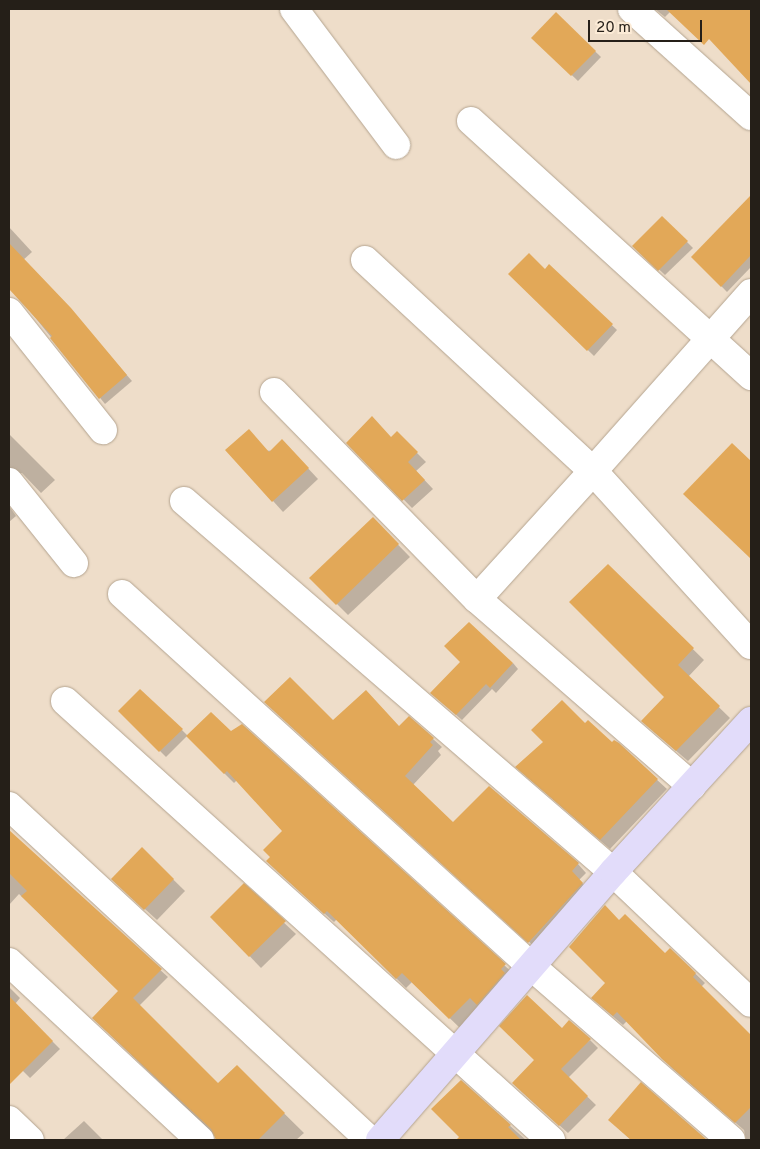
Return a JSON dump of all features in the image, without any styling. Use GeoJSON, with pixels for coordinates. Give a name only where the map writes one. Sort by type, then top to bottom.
{"type":"FeatureCollection","features":[{"type":"Feature","properties":{"kind":"street"},"geometry":{"type":"LineString","coordinates":[[294,9],[396,145]]}},
{"type":"Feature","properties":{"kind":"street"},"geometry":{"type":"LineString","coordinates":[[632,9],[751,116]]}},
{"type":"Feature","properties":{"kind":"street"},"geometry":{"type":"LineString","coordinates":[[471,121],[751,376]]}},
{"type":"Feature","properties":{"kind":"street"},"geometry":{"type":"LineString","coordinates":[[366,260],[593,471],[751,645]]}},
{"type":"Feature","properties":{"kind":"street"},"geometry":{"type":"LineString","coordinates":[[477,599],[751,292]]}},
{"type":"Feature","properties":{"kind":"street"},"geometry":{"type":"LineString","coordinates":[[9,312],[103,430]]}},
{"type":"Feature","properties":{"kind":"street"},"geometry":{"type":"LineString","coordinates":[[274,392],[477,599],[692,786]]}},
{"type":"Feature","properties":{"kind":"street"},"geometry":{"type":"LineString","coordinates":[[9,482],[74,563]]}},
{"type":"Feature","properties":{"kind":"street"},"geometry":{"type":"LineString","coordinates":[[184,501],[613,872],[751,1002]]}},
{"type":"Feature","properties":{"kind":"street"},"geometry":{"type":"LineString","coordinates":[[122,594],[531,966],[731,1140]]}},
{"type":"Feature","properties":{"kind":"street"},"geometry":{"type":"LineString","coordinates":[[64,701],[551,1140]]}},
{"type":"Feature","properties":{"kind":"street"},"geometry":{"type":"LineString","coordinates":[[380,1140],[613,872],[751,721]]}},
{"type":"Feature","properties":{"kind":"street"},"geometry":{"type":"LineString","coordinates":[[9,806],[370,1140]]}},
{"type":"Feature","properties":{"kind":"street"},"geometry":{"type":"LineString","coordinates":[[9,962],[200,1140]]}},
{"type":"Feature","properties":{"kind":"street"},"geometry":{"type":"LineString","coordinates":[[9,1120],[30,1140]]}},
{"type":"Feature","properties":{"kind":"building"},"geometry":{"type":"Polygon","coordinates":[[[666,9],[751,9],[751,84],[709,39],[704,45],[666,9]]]}},
{"type":"Feature","properties":{"kind":"building"},"geometry":{"type":"Polygon","coordinates":[[[556,12],[596,51],[571,76],[531,38],[556,12]]]}},
{"type":"Feature","properties":{"kind":"building"},"geometry":{"type":"Polygon","coordinates":[[[751,195],[751,255],[721,287],[691,257],[751,195]]]}},
{"type":"Feature","properties":{"kind":"building"},"geometry":{"type":"Polygon","coordinates":[[[662,216],[688,241],[658,271],[632,246],[662,216]]]}},
{"type":"Feature","properties":{"kind":"building"},"geometry":{"type":"Polygon","coordinates":[[[9,243],[71,308],[127,375],[99,399],[50,338],[52,336],[9,289],[9,243]]]}},
{"type":"Feature","properties":{"kind":"building"},"geometry":{"type":"Polygon","coordinates":[[[529,253],[545,269],[549,264],[613,324],[587,351],[508,274],[529,253]]]}},
{"type":"Feature","properties":{"kind":"building"},"geometry":{"type":"Polygon","coordinates":[[[372,416],[391,437],[397,431],[418,452],[408,462],[425,480],[402,501],[346,443],[372,416]]]}},
{"type":"Feature","properties":{"kind":"building"},"geometry":{"type":"Polygon","coordinates":[[[249,429],[269,452],[282,439],[309,468],[272,502],[225,450],[249,429]]]}},
{"type":"Feature","properties":{"kind":"building"},"geometry":{"type":"Polygon","coordinates":[[[732,443],[751,461],[751,559],[683,494],[732,443]]]}},
{"type":"Feature","properties":{"kind":"building"},"geometry":{"type":"Polygon","coordinates":[[[373,517],[399,544],[336,605],[309,578],[373,517]]]}},
{"type":"Feature","properties":{"kind":"building"},"geometry":{"type":"Polygon","coordinates":[[[608,564],[694,648],[678,665],[720,706],[676,751],[641,721],[664,697],[569,602],[608,564]]]}},
{"type":"Feature","properties":{"kind":"building"},"geometry":{"type":"Polygon","coordinates":[[[469,622],[513,663],[490,688],[486,684],[456,715],[430,693],[460,662],[444,646],[469,622]]]}},
{"type":"Feature","properties":{"kind":"building"},"geometry":{"type":"Polygon","coordinates":[[[290,677],[333,720],[366,690],[399,726],[409,716],[434,738],[430,742],[433,745],[405,776],[453,822],[489,786],[579,863],[572,871],[583,883],[528,943],[264,702],[290,677]]]}},
{"type":"Feature","properties":{"kind":"building"},"geometry":{"type":"Polygon","coordinates":[[[140,689],[183,729],[159,752],[118,711],[140,689]]]}},
{"type":"Feature","properties":{"kind":"building"},"geometry":{"type":"Polygon","coordinates":[[[562,700],[585,723],[588,720],[612,742],[614,740],[619,743],[658,779],[600,840],[515,767],[543,742],[531,730],[562,700]]]}},
{"type":"Feature","properties":{"kind":"building"},"geometry":{"type":"Polygon","coordinates":[[[211,712],[231,731],[242,724],[506,964],[501,969],[505,973],[477,1005],[470,998],[449,1019],[402,973],[396,979],[327,911],[324,914],[266,861],[270,857],[263,850],[282,831],[227,771],[224,774],[186,736],[211,712]]]}},
{"type":"Feature","properties":{"kind":"building"},"geometry":{"type":"Polygon","coordinates":[[[9,830],[162,969],[133,998],[218,1083],[237,1065],[285,1113],[258,1140],[216,1140],[211,1129],[92,1018],[118,991],[21,896],[27,891],[9,873],[9,830]]]}},
{"type":"Feature","properties":{"kind":"building"},"geometry":{"type":"Polygon","coordinates":[[[142,847],[174,879],[144,910],[111,879],[142,847]]]}},
{"type":"Feature","properties":{"kind":"building"},"geometry":{"type":"Polygon","coordinates":[[[244,883],[286,921],[249,957],[210,917],[244,883]]]}},
{"type":"Feature","properties":{"kind":"building"},"geometry":{"type":"Polygon","coordinates":[[[605,905],[619,920],[625,914],[665,953],[670,948],[696,973],[693,977],[751,1035],[751,1107],[735,1123],[662,1059],[617,1012],[613,1016],[591,998],[605,983],[569,947],[605,905]]]}},
{"type":"Feature","properties":{"kind":"building"},"geometry":{"type":"Polygon","coordinates":[[[527,995],[562,1028],[569,1020],[591,1039],[561,1069],[588,1096],[559,1126],[512,1083],[534,1060],[499,1026],[527,995]]]}},
{"type":"Feature","properties":{"kind":"building"},"geometry":{"type":"Polygon","coordinates":[[[9,996],[53,1041],[9,1085],[9,996]]]}},
{"type":"Feature","properties":{"kind":"building"},"geometry":{"type":"Polygon","coordinates":[[[461,1080],[511,1125],[508,1127],[521,1140],[456,1140],[459,1137],[431,1109],[461,1080]]]}},
{"type":"Feature","properties":{"kind":"building"},"geometry":{"type":"Polygon","coordinates":[[[641,1082],[707,1140],[631,1140],[608,1120],[641,1082]]]}}]}
